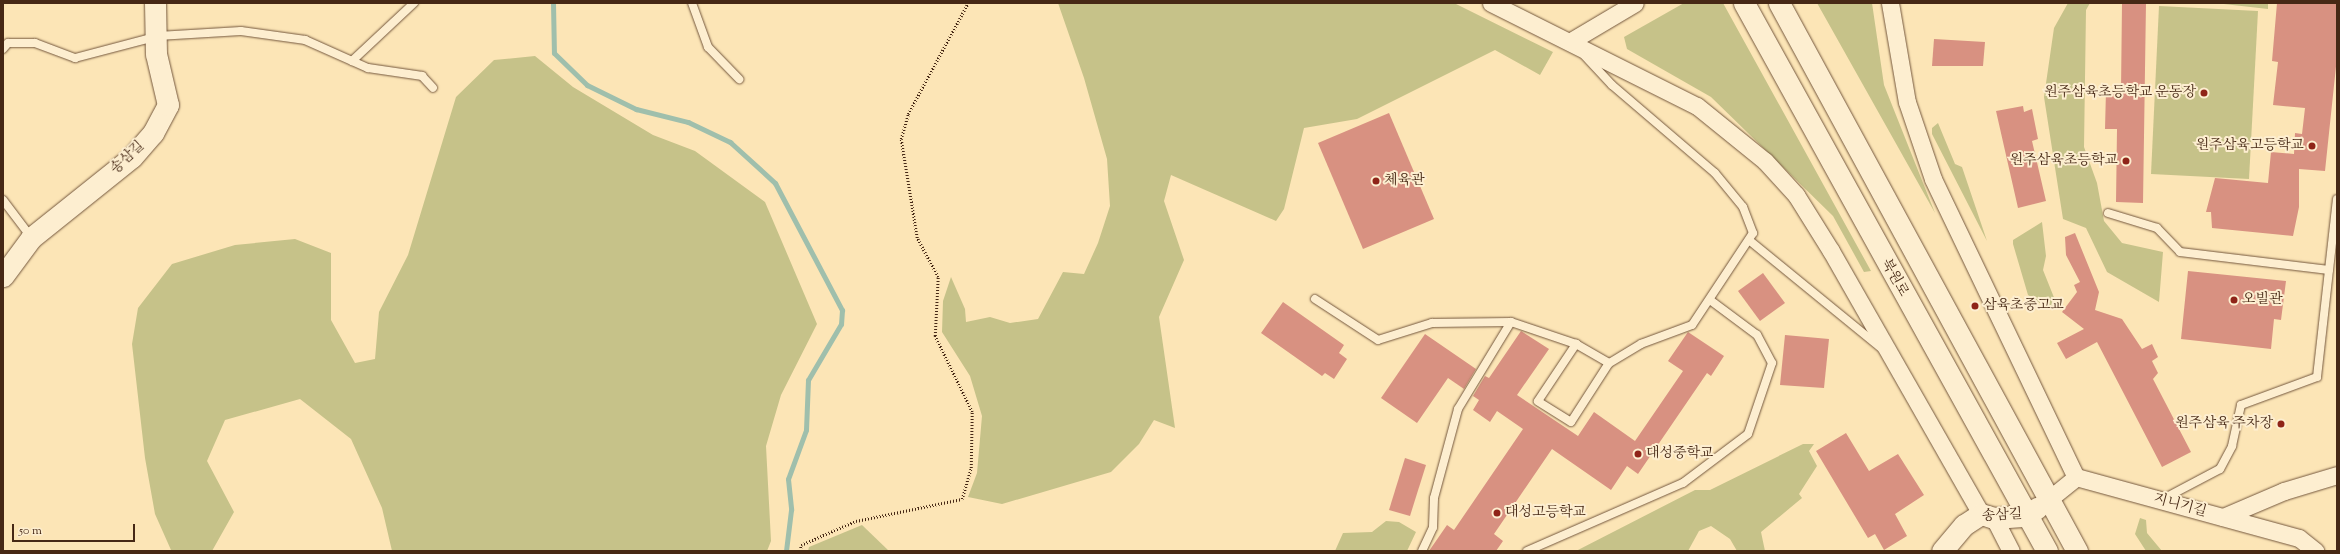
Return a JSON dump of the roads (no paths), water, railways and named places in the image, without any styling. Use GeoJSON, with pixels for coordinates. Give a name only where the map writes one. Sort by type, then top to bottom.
{"type":"FeatureCollection","features":[{"type":"Feature","properties":{"kind":"street","name":"송삼길"},"geometry":{"type":"LineString","coordinates":[[3,276],[31,238],[132,158],[153,133],[168,106],[156,54],[158,36],[153,23],[155,3]]}},
{"type":"Feature","properties":{"kind":"street"},"geometry":{"type":"LineString","coordinates":[[1491,3],[1571,40],[1697,106],[1765,161],[1796,194],[1892,358],[1988,516],[2011,551]]}},
{"type":"Feature","properties":{"kind":"street"},"geometry":{"type":"LineString","coordinates":[[1571,40],[1635,3]]}},
{"type":"Feature","properties":{"kind":"street","name":"북원로"},"geometry":{"type":"LineString","coordinates":[[1744,3],[2026,516],[2047,551]]}},
{"type":"Feature","properties":{"kind":"street"},"geometry":{"type":"LineString","coordinates":[[1779,3],[2077,551]]}},
{"type":"Feature","properties":{"kind":"street"},"geometry":{"type":"LineString","coordinates":[[1890,3],[1907,102],[1933,179],[2076,477],[2048,500]]}},
{"type":"Feature","properties":{"kind":"street"},"geometry":{"type":"LineString","coordinates":[[2223,518],[2284,491],[2337,475]]}},
{"type":"Feature","properties":{"kind":"street","name":"지니기길"},"geometry":{"type":"LineString","coordinates":[[2076,477],[2299,538],[2315,551]]}},
{"type":"Feature","properties":{"kind":"street","name":"송삼길"},"geometry":{"type":"LineString","coordinates":[[1942,551],[1964,525],[1988,516],[2026,516],[2048,500]]}},
{"type":"Feature","properties":{"kind":"lane"},"geometry":{"type":"LineString","coordinates":[[352,61],[414,3]]}},
{"type":"Feature","properties":{"kind":"lane"},"geometry":{"type":"LineString","coordinates":[[692,3],[708,47],[739,79]]}},
{"type":"Feature","properties":{"kind":"lane"},"geometry":{"type":"LineString","coordinates":[[3,49],[8,43],[36,43],[75,58],[158,36],[241,31],[305,40],[368,68],[422,76],[433,88]]}},
{"type":"Feature","properties":{"kind":"lane"},"geometry":{"type":"LineString","coordinates":[[1571,40],[1612,85],[1640,105],[1715,173],[1743,207],[1753,233],[1750,241],[1692,325],[1641,344],[1609,363],[1571,422],[1538,401],[1576,344]]}},
{"type":"Feature","properties":{"kind":"lane"},"geometry":{"type":"LineString","coordinates":[[2160,500],[2220,469],[2232,446],[2241,405],[2317,377],[2337,199]]}},
{"type":"Feature","properties":{"kind":"lane"},"geometry":{"type":"LineString","coordinates":[[3,200],[31,238]]}},
{"type":"Feature","properties":{"kind":"lane"},"geometry":{"type":"LineString","coordinates":[[2108,213],[2157,228],[2180,252],[2330,270]]}},
{"type":"Feature","properties":{"kind":"lane"},"geometry":{"type":"LineString","coordinates":[[1750,241],[1892,358]]}},
{"type":"Feature","properties":{"kind":"lane"},"geometry":{"type":"LineString","coordinates":[[1315,299],[1378,340],[1432,323],[1511,322],[1576,344],[1609,363]]}},
{"type":"Feature","properties":{"kind":"lane"},"geometry":{"type":"LineString","coordinates":[[1526,551],[1683,483],[1748,434],[1772,363],[1757,335],[1710,300]]}},
{"type":"Feature","properties":{"kind":"lane"},"geometry":{"type":"LineString","coordinates":[[1422,551],[1433,527],[1434,498],[1458,409],[1511,322]]}},
{"type":"Feature","properties":{"kind":"waterway"},"geometry":{"type":"LineString","coordinates":[[553,3],[554,53],[587,85],[636,109],[688,122],[730,142],[775,183],[842,310],[841,324],[808,380],[806,430],[788,479],[791,510],[786,551]]}},
{"type":"Feature","properties":{"kind":"place","name":"원주삼육초등학교 운동장"},"geometry":{"type":"Point","coordinates":[2204,93]}},
{"type":"Feature","properties":{"kind":"place","name":"원주삼육고등학교"},"geometry":{"type":"Point","coordinates":[2312,146]}},
{"type":"Feature","properties":{"kind":"place","name":"원주삼육초등학교"},"geometry":{"type":"Point","coordinates":[2126,161]}},
{"type":"Feature","properties":{"kind":"place","name":"체육관"},"geometry":{"type":"Point","coordinates":[1376,181]}},
{"type":"Feature","properties":{"kind":"place","name":"오빌관"},"geometry":{"type":"Point","coordinates":[2234,300]}},
{"type":"Feature","properties":{"kind":"place","name":"삼육초중고교"},"geometry":{"type":"Point","coordinates":[1975,306]}},
{"type":"Feature","properties":{"kind":"place","name":"원주삼육 주차장"},"geometry":{"type":"Point","coordinates":[2281,424]}},
{"type":"Feature","properties":{"kind":"place","name":"대성중학교"},"geometry":{"type":"Point","coordinates":[1638,454]}},
{"type":"Feature","properties":{"kind":"place","name":"대성고등학교"},"geometry":{"type":"Point","coordinates":[1497,513]}}]}
